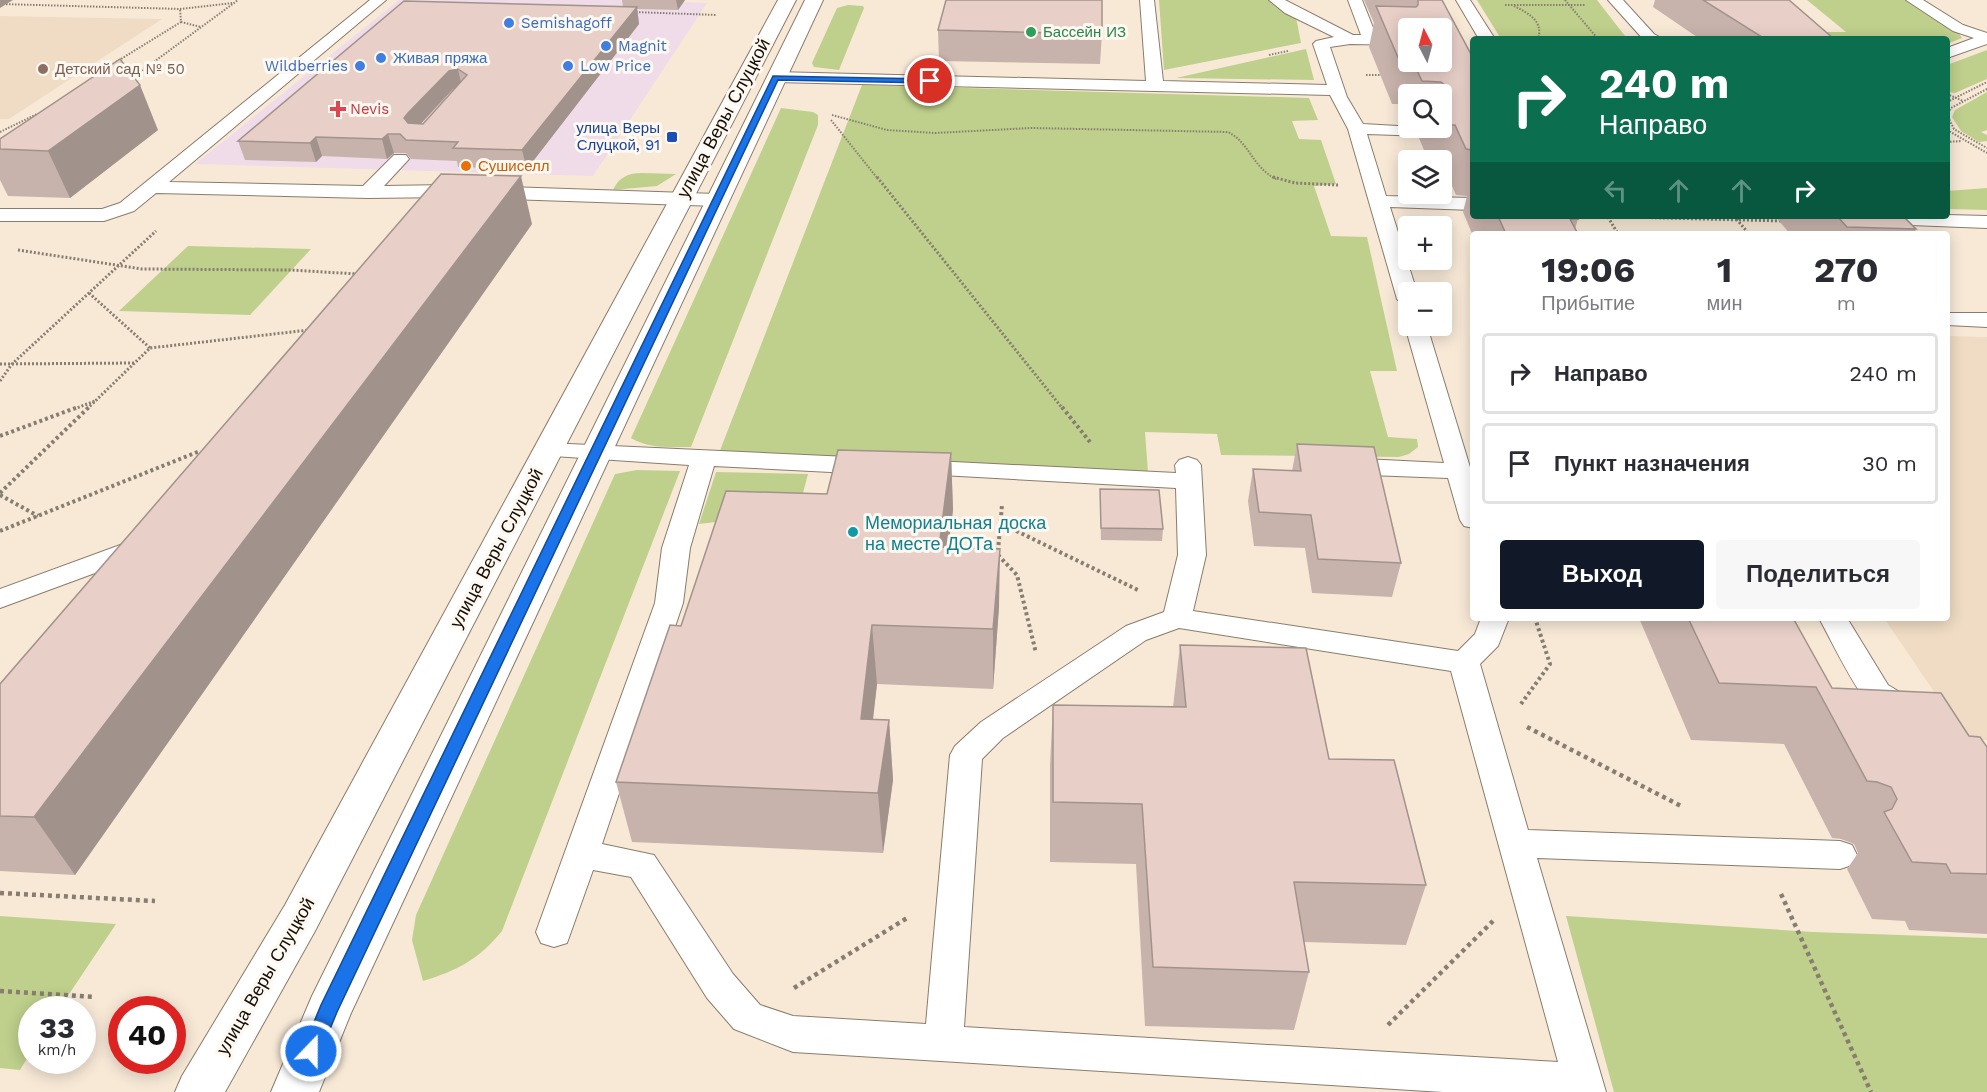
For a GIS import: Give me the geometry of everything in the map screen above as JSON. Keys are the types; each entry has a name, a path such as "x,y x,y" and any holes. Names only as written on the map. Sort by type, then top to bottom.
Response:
{"street":[{"name":"улица Веры Слуцкой","path":"199,1092 300,918 786,0"},
{"name":"улица Веры Слуцкой","path":"295,1092 328,1011 814,0"}],"lane":[{"path":"0,215 104,215 127,207 379,0"},
{"path":"1147,0 1155,86"},
{"path":"1276,0 1290,10 1350,39"},
{"path":"1355,0 1370,39"},
{"path":"1912,0 1958,27 1987,38"},
{"path":"1618,2 1648,36"},
{"path":"1464,3 1485,36"},
{"path":"1950,52 1987,38"},
{"path":"1398,40 1350,39 1321,44 1336,90 1357,129 1403,282"},
{"path":"776,77 1336,90"},
{"path":"1357,129 1398,130"},
{"path":"368,192 400,159"},
{"path":"154,187 368,192 448,190 717,200"},
{"path":"426,216 448,190"},
{"path":"1378,194 1470,204"},
{"path":"1910,219 1987,222"},
{"path":"1950,319 1987,320"},
{"path":"1419,336 1470,510"},
{"path":"548,450 1118,478 1188,472 1192,555 1177,618"},
{"path":"554,932 669,603 676,548 704,458"},
{"path":"1317,465 1459,471"},
{"path":"0,599 152,536 114,581"},
{"path":"944,1042 966,755 992,730 1136,633 1177,618 1464,662"},
{"path":"1464,662 1488,639 1494,621"},
{"path":"1835,621 1877,693 1932,726"},
{"path":"582,854 642,865 720,986 747,1017 793,1034 1346,1067 1585,1087 1464,662"},
{"path":"1515,843 1840,855"}],"path":[{"path":"125,84 238,0"},
{"path":"1565,0 1595,36"},
{"path":"1464,3 1569,5 1618,2"},
{"path":"0,4 180,9 234,3"},
{"path":"1502,3 1532,17 1541,26 1540,36"},
{"path":"180,9 181,22"},
{"path":"634,12 717,15"},
{"path":"110,66 181,22 201,27"},
{"path":"1950,100 1987,82"},
{"path":"1950,110 1987,89"},
{"path":"1950,96 1964,101"},
{"path":"0,132 44,111"},
{"path":"1118,478 832,118 887,130 935,133 1031,128 1228,132 1241,137 1257,166 1272,179 1378,194"},
{"path":"1950,123 1961,135"},
{"path":"1950,131 1987,148"},
{"path":"1950,132 1987,153"},
{"path":"1950,142 1972,141"},
{"path":"1980,145 1987,144"},
{"path":"1705,219 1794,222"},
{"path":"1738,220 1747,231"},
{"path":"16,250 142,269 291,270 363,275"},
{"path":"89,293 150,348"},
{"path":"38,516 0,494 150,348 319,329"},
{"path":"0,364 136,363"},
{"path":"0,436 97,400"},
{"path":"0,531 200,451"},
{"path":"997,566 1006,472"},
{"path":"1000,523 1153,597 1177,618"},
{"path":"998,555 1007,563 1020,582 1045,694"},
{"path":"1509,719 1550,664 1536,621"},
{"path":"1475,701 1689,810"},
{"path":"1762,853 1871,1092"},
{"path":"1346,1067 1527,886"},
{"path":"747,1017 954,889"},
{"path":"0,893 155,901"},
{"path":"0,991 79,996"}],"shaded area":[{"path":"399,0 631,0 707,3 593,176 195,164"},
{"name":"Детский сад № 50","path":"0,16 162,19 9,119 0,119"},
{"path":"1950,336 1987,337 1987,740 1966,739 1886,621 1950,621"}],"green space":[{"path":"1159,0 1270,0 1296,17 1301,43 1164,70"},
{"path":"1477,0 1597,0 1625,36 1499,36"},
{"path":"1807,0 1907,0 1958,32 1962,38 1950,43 1950,36 1831,36 1826,32 1846,32"},
{"path":"848,5 864,8 839,70 814,67 812,63 837,8"},
{"path":"1306,49 1314,80 1176,78"},
{"path":"1987,50 1987,79 1955,93 1950,92 1950,64"},
{"path":"862,85 1309,98 1318,120 1292,121 1299,139 1321,140 1336,184 1314,186 1331,236 1367,237 1397,371 1370,371 1388,437 1417,439 1418,447 1409,454 1399,457 1221,455 1217,434 1145,432 1148,472 719,453"},
{"path":"1987,92 1987,130 1981,132 1987,135 1987,141 1979,142 1961,131 1952,117 1955,110"},
{"path":"781,108 813,112 818,115 818,125 691,447 660,447 638,442 631,438"},
{"path":"642,173 676,174 657,186 613,190 624,177"},
{"path":"1987,188 1987,210 1950,209 1950,191"},
{"path":"188,246 311,249 250,315 119,311"},
{"path":"637,470 680,471 502,931 484,950 467,963 423,981 412,940 416,915 615,474"},
{"path":"716,472 808,474 803,493 716,522 699,524"},
{"path":"0,916 116,924 68,996 18,996 18,1070 0,1068"},
{"path":"1566,916 1813,932 1987,938 1987,1092 1614,1092"}],"building":[{"path":"946,0 1102,0 1102,34 938,30"},
{"path":"1418,0 1442,0 1452,18 1398,18 1398,57 1376,6 1416,7"},
{"path":"1703,0 1789,0 1831,36 1760,36"},
{"path":"404,1 637,7 522,150 453,148 458,142 406,140 400,134 388,134 382,139 316,137 310,143 238,141","holes":["458,69 467,75 423,124 408,123 404,118 449,71"]},
{"path":"1452,19 1470,52 1470,150 1466,149 1455,125 1452,125 1452,84 1422,81 1418,72 1452,72"},
{"path":"120,59 140,85 48,151 0,149 0,139"},
{"path":"441,174 521,176 34,817 0,816 0,684"},
{"path":"1499,219 1570,219 1576,231 1505,231"},
{"path":"1840,219 1906,219 1916,229 1847,227"},
{"path":"1297,444 1374,447 1401,563 1318,559 1311,515 1259,512 1253,469 1301,471"},
{"path":"838,450 951,453 939,547 1000,549 993,629 872,625 861,719 889,720 878,793 616,782 670,625 681,626 726,491 827,494"},
{"path":"1100,489 1159,490 1163,529 1101,528"},
{"path":"1689,621 1795,621 1832,688 1941,693 1969,736 1980,737 1987,747 1987,874 1951,873 1946,864 1912,862 1884,812 1892,809 1897,799 1891,787 1867,781 1816,687 1719,683"},
{"path":"1180,645 1306,648 1329,759 1394,760 1426,885 1294,882 1309,972 1153,967 1142,804 1053,802 1053,705 1186,707"}],"place":[{"name":"Semishagoff","path":"509,23"},
{"name":"Бассейн ИЗ","path":"1031,32"},
{"name":"Magnit","path":"606,46"},
{"name":"Живая пряжа","path":"381,58"},
{"name":"Wildberries","path":"360,66"},
{"name":"Low Price","path":"568,66"},
{"name":"Детский сад № 50","path":"43,69"},
{"name":"Nevis","path":"338,109"},
{"name":"улица Веры Слуцкой, 91","path":"672,137"},
{"name":"Сушиселл","path":"466,166"},
{"name":"Мемориальная доска на месте ДОТа","path":"853,532"}],"route":[{"path":"311,1051 328,1011 776,77 930,81"}]}
